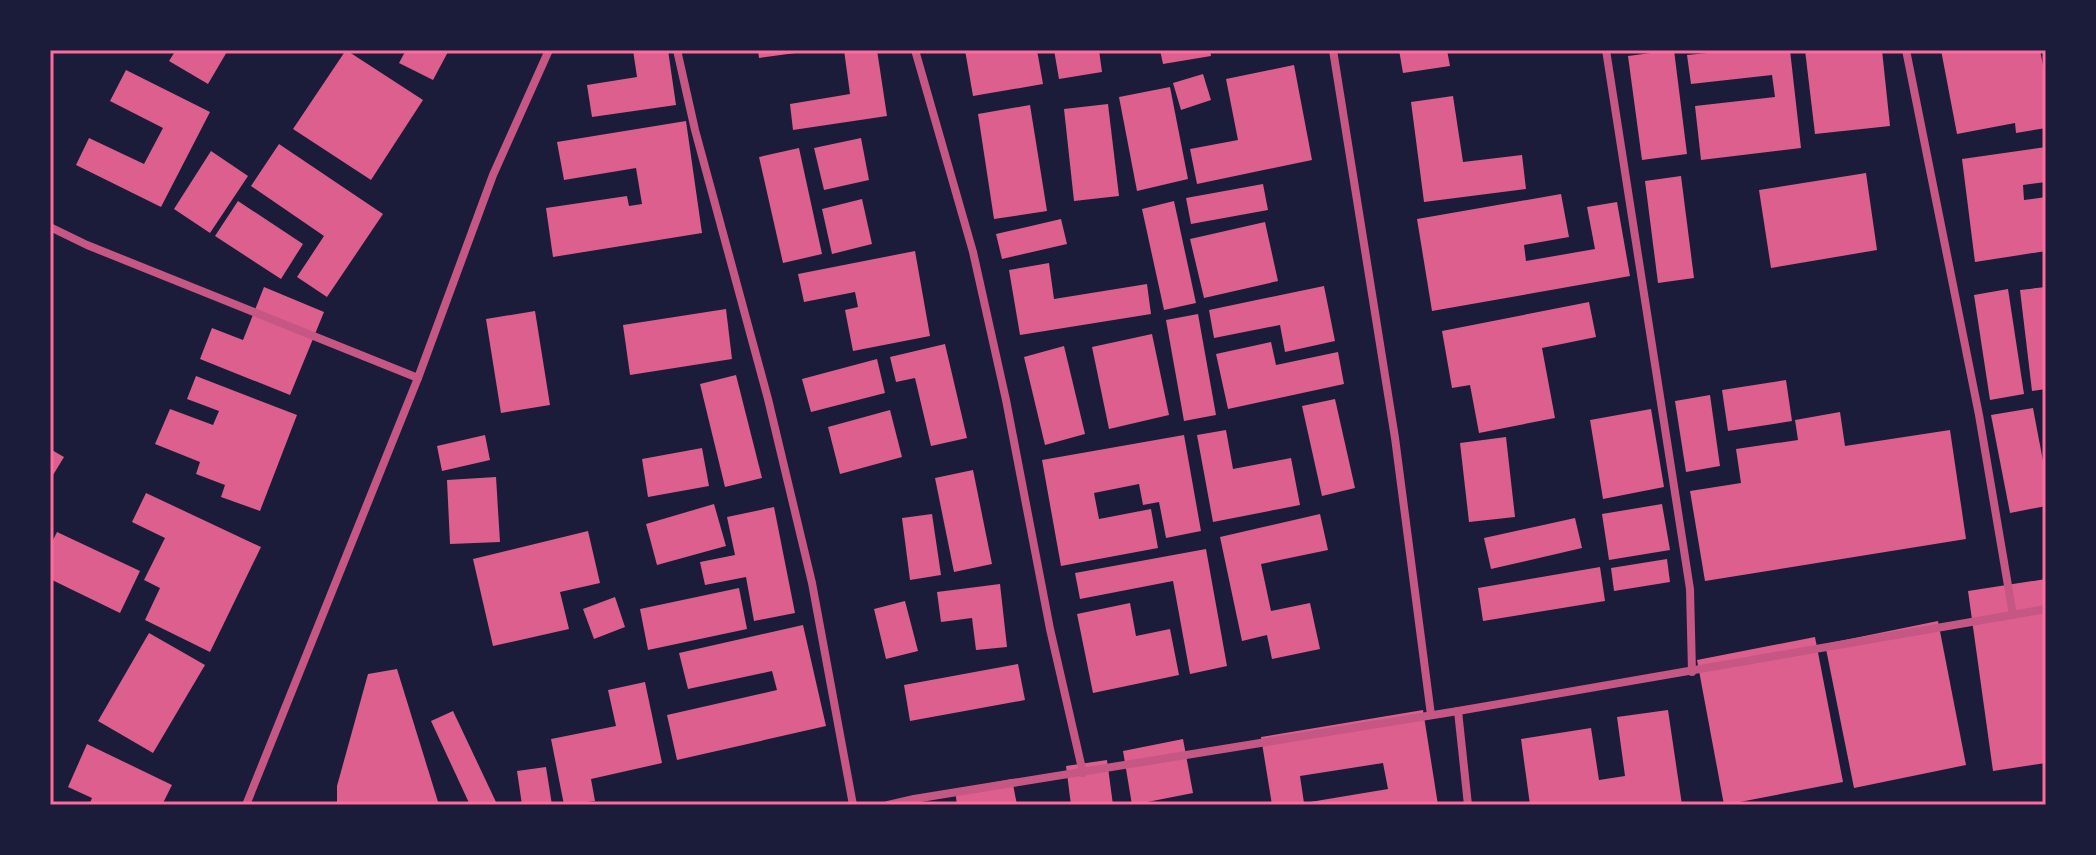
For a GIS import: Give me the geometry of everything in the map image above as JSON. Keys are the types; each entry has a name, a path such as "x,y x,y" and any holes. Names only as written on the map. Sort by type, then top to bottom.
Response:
{"street":[{"path":"246,805 418,378 493,175 549,50"},
{"path":"677,50 695,130 768,399 812,583 853,805"},
{"path":"915,50 973,252 1006,400 1047,615 1083,773"},
{"path":"1333,50 1395,438 1431,715"},
{"path":"1606,50 1690,589 1692,672"},
{"path":"1906,50 1979,415 2013,615"},
{"path":"50,227 87,245 418,378"},
{"path":"888,805 1692,672 2046,609"},
{"path":"1458,711 1468,805"}],"building":[{"path":"176,50 228,50 208,84 169,61"},
{"path":"346,50 423,100 371,180 293,129"},
{"path":"406,50 449,50 433,80 399,63"},
{"path":"633,50 668,50 676,105 592,117 587,85 637,77"},
{"path":"758,50 803,50 803,52 759,58"},
{"path":"844,50 877,50 887,116 793,130 790,104 850,94"},
{"path":"965,50 1037,50 1043,84 973,96"},
{"path":"1054,50 1099,50 1102,72 1059,79"},
{"path":"1160,50 1210,50 1211,56 1163,64"},
{"path":"1399,50 1447,50 1450,66 1403,73"},
{"path":"1674,50 1687,154 1642,160 1628,56"},
{"path":"1738,50 1790,50 1801,148 1701,160 1695,106 1775,97 1772,75 1691,84 1687,55"},
{"path":"1805,50 1882,50 1890,126 1815,134"},
{"path":"1941,50 2040,50 2046,81 2046,128 2016,133 2015,123 1957,134"},
{"path":"1294,65 1312,160 1197,184 1190,149 1238,140 1226,79"},
{"path":"126,70 210,112 161,207 76,165 89,138 144,164 163,128 110,101"},
{"path":"1203,74 1211,100 1181,110 1173,83"},
{"path":"1170,87 1188,179 1137,191 1119,97"},
{"path":"1453,96 1463,162 1522,155 1526,189 1424,202 1411,102"},
{"path":"1108,104 1119,196 1074,201 1064,109"},
{"path":"1030,105 1047,211 994,219 978,114"},
{"path":"686,121 702,233 553,257 546,208 627,196 629,206 642,204 636,168 564,180 557,142"},
{"path":"861,138 869,180 824,190 814,148"},
{"path":"279,144 383,214 327,297 297,277 324,236 251,186"},
{"path":"2046,147 2046,182 2023,185 2024,200 2046,197 2046,251 1975,262 1962,159"},
{"path":"799,148 822,254 783,263 759,157"},
{"path":"211,151 248,176 210,233 174,209"},
{"path":"1866,173 1877,250 1771,268 1759,190"},
{"path":"1681,176 1694,278 1658,283 1645,181"},
{"path":"1263,184 1268,210 1191,224 1186,198"},
{"path":"1561,194 1569,237 1524,245 1526,261 1595,249 1587,207 1617,202 1630,276 1432,311 1417,219"},
{"path":"862,199 872,244 832,254 822,209"},
{"path":"238,201 303,244 281,279 215,236"},
{"path":"1174,201 1196,303 1164,310 1142,209"},
{"path":"1061,219 1067,244 1002,259 996,234"},
{"path":"1265,222 1278,281 1204,298 1190,239"},
{"path":"915,251 930,336 853,351 845,310 858,307 855,292 804,302 798,274"},
{"path":"1049,263 1054,299 1147,284 1151,314 1020,335 1009,270"},
{"path":"1324,286 1335,341 1285,352 1280,325 1214,338 1209,310"},
{"path":"264,287 324,312 290,395 200,359 212,328 243,340"},
{"path":"2046,287 2046,389 2032,391 2020,290"},
{"path":"2008,289 2024,394 1990,400 1974,295"},
{"path":"1589,302 1596,337 1542,348 1555,418 1479,433 1470,385 1452,388 1442,331"},
{"path":"726,309 732,359 630,375 623,325"},
{"path":"535,311 550,405 501,413 486,319"},
{"path":"1198,314 1216,415 1184,421 1166,320"},
{"path":"1152,334 1169,415 1109,429 1092,347"},
{"path":"1271,342 1276,365 1338,352 1344,384 1228,409 1216,354"},
{"path":"945,344 967,438 931,446 915,378 896,382 890,357"},
{"path":"1064,346 1085,434 1045,445 1024,357"},
{"path":"877,359 885,393 811,412 802,379"},
{"path":"736,375 762,478 725,487 700,384"},
{"path":"196,376 297,415 260,511 221,497 225,485 196,474 200,462 155,444 170,409 213,425 219,411 187,399"},
{"path":"1786,380 1792,421 1728,431 1722,390"},
{"path":"1710,395 1720,466 1686,472 1675,401"},
{"path":"1335,399 1355,488 1322,496 1302,406"},
{"path":"2033,408 2046,477 2046,506 2010,513 1991,415"},
{"path":"1651,409 1664,487 1603,499 1590,420"},
{"path":"890,410 902,457 840,474 828,427"},
{"path":"1840,412 1845,446 1950,430 1966,539 1705,581 1690,491 1741,483 1736,449 1798,440 1795,420"},
{"path":"1226,430 1233,469 1291,458 1300,505 1213,522 1197,435"},
{"path":"485,435 490,460 442,471 437,446"},
{"path":"1184,435 1201,531 1166,538 1159,502 1143,505 1139,484 1094,493 1099,519 1151,509 1158,548 1061,566 1042,460"},
{"path":"1506,437 1515,517 1469,522 1460,443"},
{"path":"702,448 709,486 648,497 642,459"},
{"path":"50,449 64,457 50,480"},
{"path":"973,470 992,564 954,572 935,478"},
{"path":"496,477 500,542 450,544 447,480"},
{"path":"146,493 261,547 210,652 145,620 160,588 144,580 165,538 132,522"},
{"path":"714,504 726,546 657,565 646,524"},
{"path":"1662,504 1670,550 1609,560 1602,514"},
{"path":"774,507 795,613 754,621 746,577 705,585 700,562 735,555 727,517"},
{"path":"932,514 941,575 910,580 902,518"},
{"path":"1320,514 1328,550 1261,564 1271,611 1310,603 1320,649 1272,659 1267,635 1242,641 1220,537"},
{"path":"1575,518 1582,548 1491,569 1484,538"},
{"path":"588,531 600,583 560,592 569,629 493,646 473,559"},
{"path":"57,532 140,571 120,613 50,579 50,546"},
{"path":"1206,549 1227,666 1190,674 1173,581 1080,599 1075,573"},
{"path":"1667,559 1670,582 1614,591 1611,568"},
{"path":"1600,567 1605,601 1483,621 1478,588"},
{"path":"2046,579 2046,763 1993,771 1968,591"},
{"path":"1000,584 1007,647 976,650 972,618 941,622 937,592"},
{"path":"739,588 747,629 648,650 640,609"},
{"path":"615,597 625,627 594,639 583,609"},
{"path":"905,601 918,651 886,659 874,609"},
{"path":"1130,603 1136,636 1170,629 1179,675 1093,693 1077,614"},
{"path":"1938,621 1966,765 1854,788 1825,644"},
{"path":"803,625 826,726 677,760 667,715 777,690 772,671 688,689 679,653"},
{"path":"149,633 205,665 153,753 98,721"},
{"path":"1815,637 1843,782 1724,805 1697,660"},
{"path":"1018,664 1025,700 910,721 904,685"},
{"path":"397,669 439,805 337,805 337,786 368,674"},
{"path":"645,682 662,763 591,779 595,801 564,805 551,739 616,726 608,690"},
{"path":"1423,710 1438,805 1272,805 1261,737","holes":["1383,763 1388,789 1304,803 1300,776"]},
{"path":"1668,710 1682,805 1530,805 1521,739 1591,728 1599,780 1625,776 1617,717"},
{"path":"453,711 496,802 489,805 470,805 431,721"},
{"path":"1183,739 1193,793 1132,805 1123,751"},
{"path":"87,744 172,785 162,805 89,805 92,798 68,787"},
{"path":"1107,760 1113,805 1071,805 1066,766"},
{"path":"546,767 552,805 522,805 517,771"},
{"path":"1012,779 1017,805 957,805 955,790"}]}
